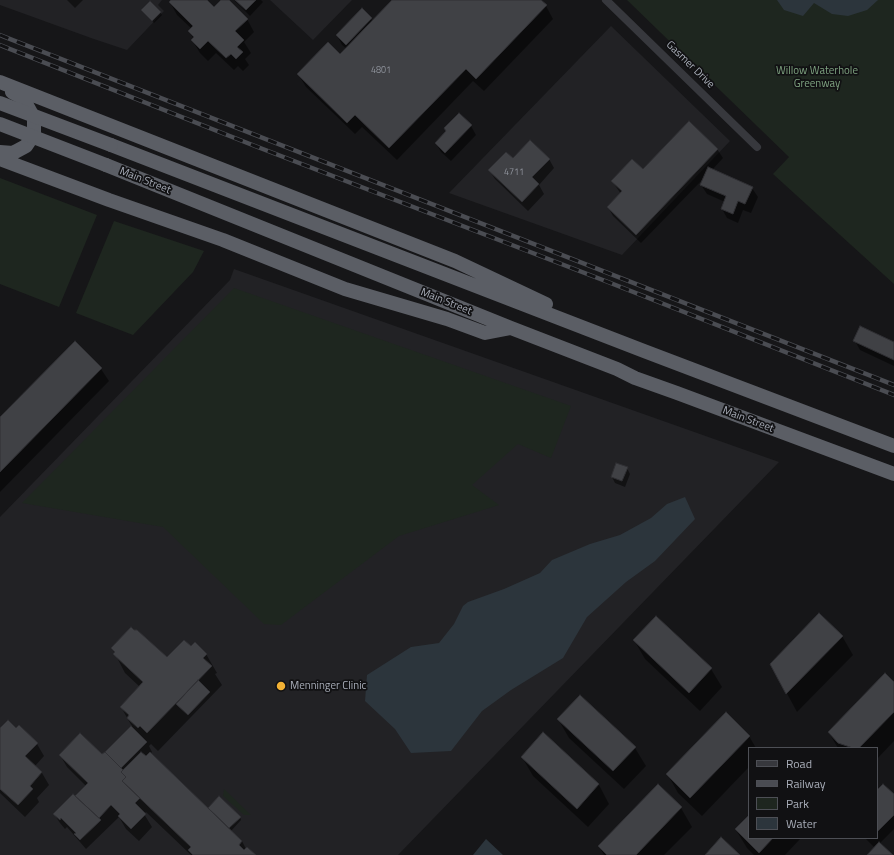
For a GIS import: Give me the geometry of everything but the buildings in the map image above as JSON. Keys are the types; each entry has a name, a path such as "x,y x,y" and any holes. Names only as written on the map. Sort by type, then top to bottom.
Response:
{"highway":[{"path":"0,82 455,261 644,351"},
{"path":"0,86 24,98 34,118 34,134 26,146 13,153 0,152"},
{"name":"Main Street","path":"0,103 894,446"},
{"name":"Main Street","path":"0,124 617,369 635,378 894,474"},
{"path":"0,158 120,204 223,240 345,289 447,319 485,333 511,328"}],"street":[{"name":"Gasmer Drive","path":"606,0 757,147"}],"shaded area":[{"path":"0,0 162,0 158,5 164,11 127,50 0,5"},
{"path":"270,0 352,0 313,40"},
{"path":"611,26 730,141 622,255 449,193"},
{"name":"Menninger Clinic","path":"234,269 779,462 398,855 0,855 0,517 230,280"}],"green space":[{"name":"Willow Waterhole Greenway","path":"627,0 894,0 894,284 773,174 789,157"},
{"path":"0,178 97,215 59,307 0,284"},
{"path":"114,221 204,251 193,272 133,335 76,313"},
{"path":"234,288 571,406 551,458 518,444 472,485 499,505 399,536 281,625 264,624 163,527 22,503"},
{"path":"224,789 251,815 244,815 223,796"}],"water":[{"path":"777,0 878,0 867,10 848,16 832,14 814,3 803,16 784,10"},
{"path":"685,497 695,519 655,561 626,582 587,617 563,658 511,690 482,711 451,751 411,753 395,729 365,701 367,675 411,647 439,643 454,624 463,606 468,602 504,589 540,573 552,560 590,544 620,535 651,518 667,504"},
{"path":"486,839 503,855 473,855"}],"railway":[{"path":"0,35 894,385"},
{"path":"0,45 894,395"}],"place":[{"name":"Menninger Clinic","path":"281,686"}]}
